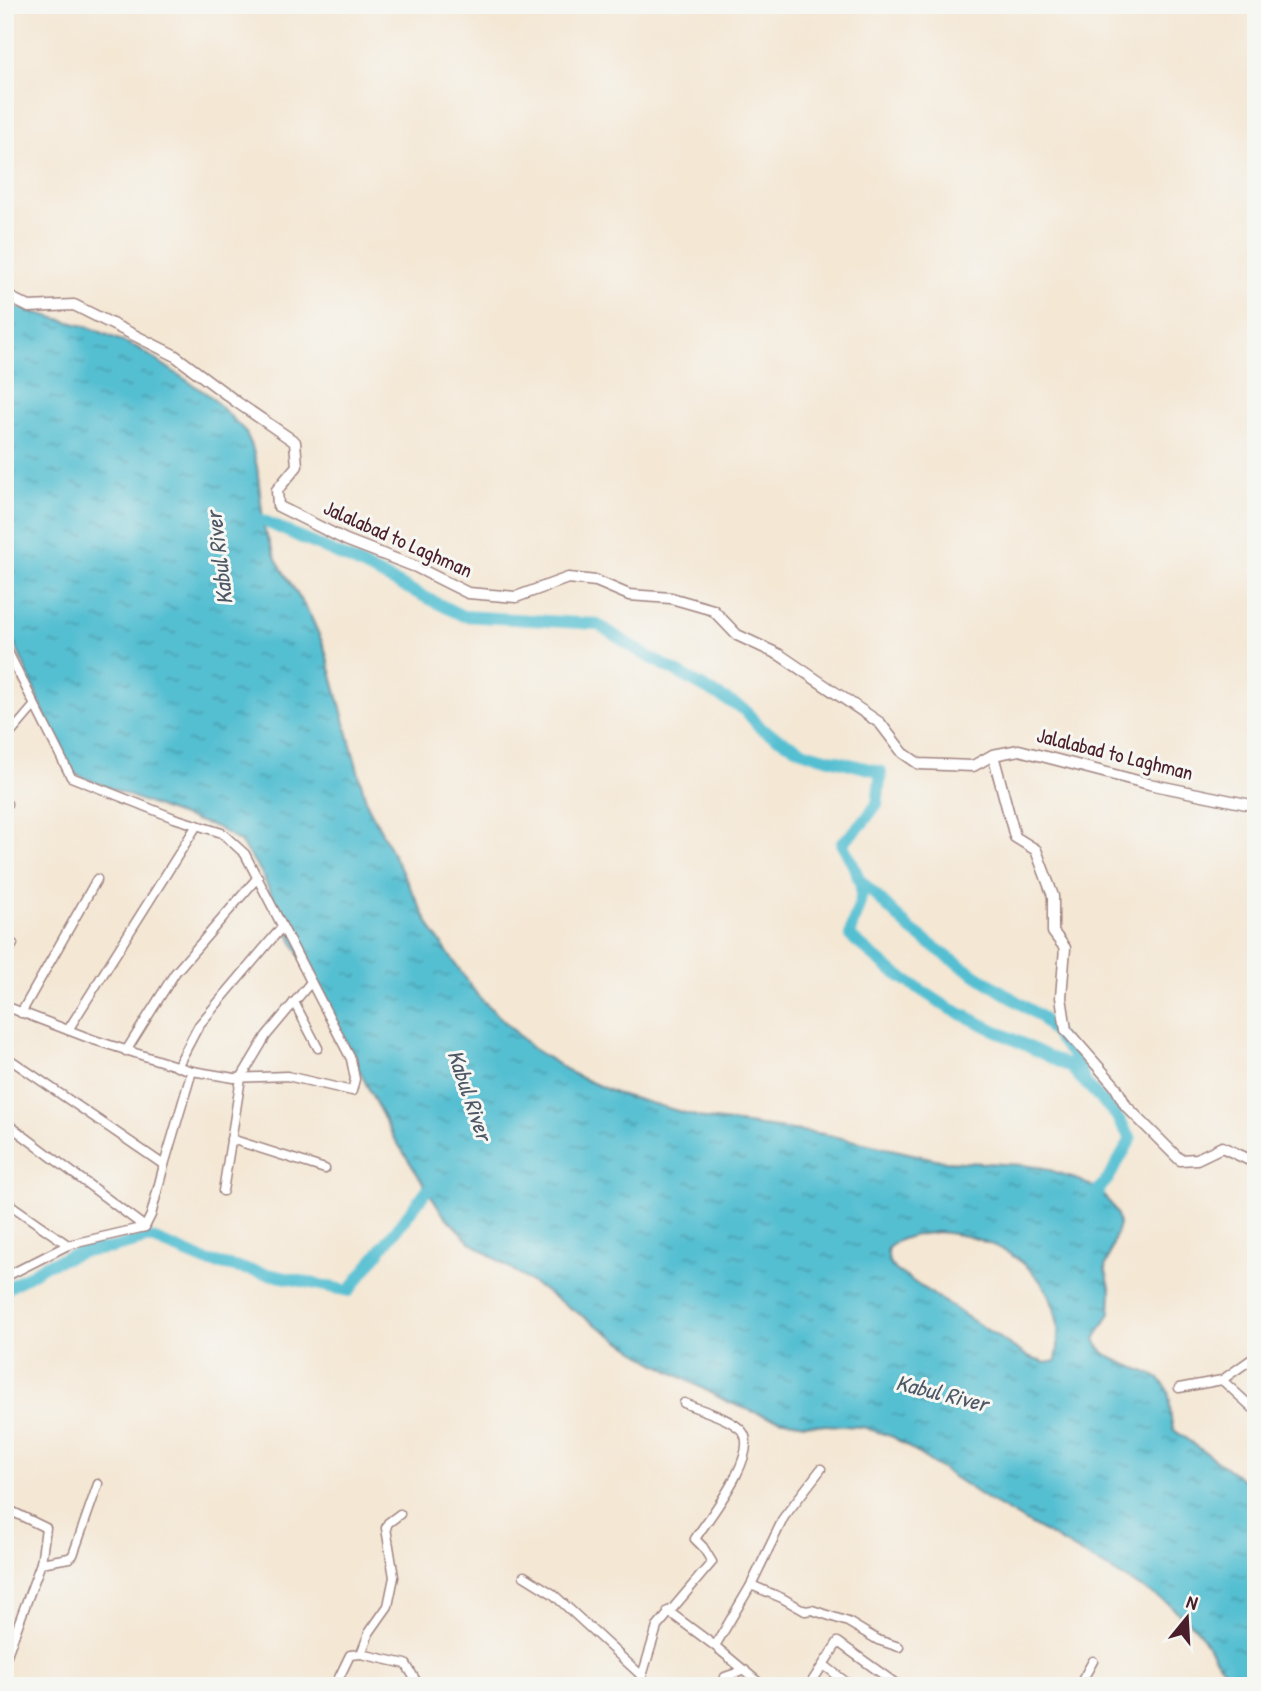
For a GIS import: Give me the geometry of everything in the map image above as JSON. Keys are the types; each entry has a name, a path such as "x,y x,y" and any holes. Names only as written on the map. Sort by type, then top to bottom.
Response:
{"street":[{"name":"Jalalabad to Laghman","path":"5,295 29,307 74,305 174,355 295,442 298,466 277,490 278,506 346,540 416,567 468,593 516,597 568,578 596,581 629,595 671,597 713,610 737,635 780,655 880,723 904,753 919,765 973,766 992,755 1019,750 1149,784 1256,806"},
{"path":"5,646 71,777 174,818 222,833 244,854 351,1059 355,1079 352,1091 288,1076 241,1078 192,1072 126,1051 5,1006"},
{"path":"5,740 34,706"},
{"path":"992,755 1016,837 1036,849 1053,896 1054,932 1065,948 1061,997 1066,1030 1115,1086 1125,1106 1180,1160 1197,1159 1222,1147 1256,1163"},
{"path":"68,1030 197,825"},
{"path":"126,1051 175,973 258,877"},
{"path":"21,1013 97,879"},
{"path":"177,1067 200,1025 282,927"},
{"path":"5,955 13,944"},
{"path":"223,1191 241,1078 266,1036 311,982"},
{"path":"294,1002 318,1048"},
{"path":"5,1056 164,1165"},
{"path":"145,1227 151,1215 192,1072"},
{"path":"5,1122 145,1227"},
{"path":"230,1139 325,1169"},
{"path":"5,1201 68,1245"},
{"path":"5,1277 68,1245 145,1227"},
{"path":"1179,1388 1222,1380 1256,1356"},
{"path":"1222,1380 1256,1411"},
{"path":"636,1686 642,1676 657,1627 712,1562 695,1539 731,1485 744,1458 748,1441 736,1425 684,1403"},
{"path":"715,1646 751,1585 784,1517 821,1469"},
{"path":"41,1563 73,1555 98,1483"},
{"path":"5,1508 46,1528 41,1563 5,1660"},
{"path":"361,1654 369,1633 387,1606 394,1577 386,1528 388,1523 400,1514"},
{"path":"524,1576 553,1594 642,1676"},
{"path":"751,1585 805,1611 812,1610 848,1622 878,1640 899,1647"},
{"path":"668,1611 763,1686"},
{"path":"809,1686 838,1642 899,1686"},
{"path":"335,1686 350,1654 406,1664 419,1686"},
{"path":"1079,1686 1093,1661"},
{"path":"824,1665 851,1686"},
{"path":"725,1677 745,1670"}],"water":[{"name":"Kabul River","path":"5,304 91,328 138,348 210,396 245,431 257,467 264,529 277,561 311,617 324,646 367,804 432,930 478,996 532,1048 577,1076 615,1093 706,1119 823,1134 944,1161 1044,1168 1098,1190 1112,1205 1119,1225 1105,1268 1111,1291 1110,1313 1095,1339 1099,1347 1114,1359 1159,1379 1167,1390 1174,1430 1256,1489 1256,1686 1233,1686 1197,1629 1166,1602 988,1500 893,1437 863,1427 805,1424 768,1417 728,1402 651,1361 470,1242 443,1214 393,1136 293,942 260,870 240,842 216,827 72,773 66,765 5,620","holes":["938,1232 989,1243 1011,1254 1030,1269 1044,1287 1054,1309 1058,1333 1056,1361 1046,1363 1030,1358 897,1271 889,1263 887,1249 904,1238"]}],"waterway":[{"path":"246,516 262,520 357,563 463,616 597,624 644,654 745,710 761,729 807,753 881,772 877,804 862,824 842,843 855,870 861,891 850,936 889,969 947,1007 1070,1067 1115,1114 1131,1139 1108,1179 1098,1190 1096,1207"},
{"path":"858,878 912,931 1041,1017 1074,1057 1083,1076"},
{"path":"5,1290 46,1265 82,1252 112,1248 150,1238 206,1261 349,1291 427,1190 443,1186"}]}
